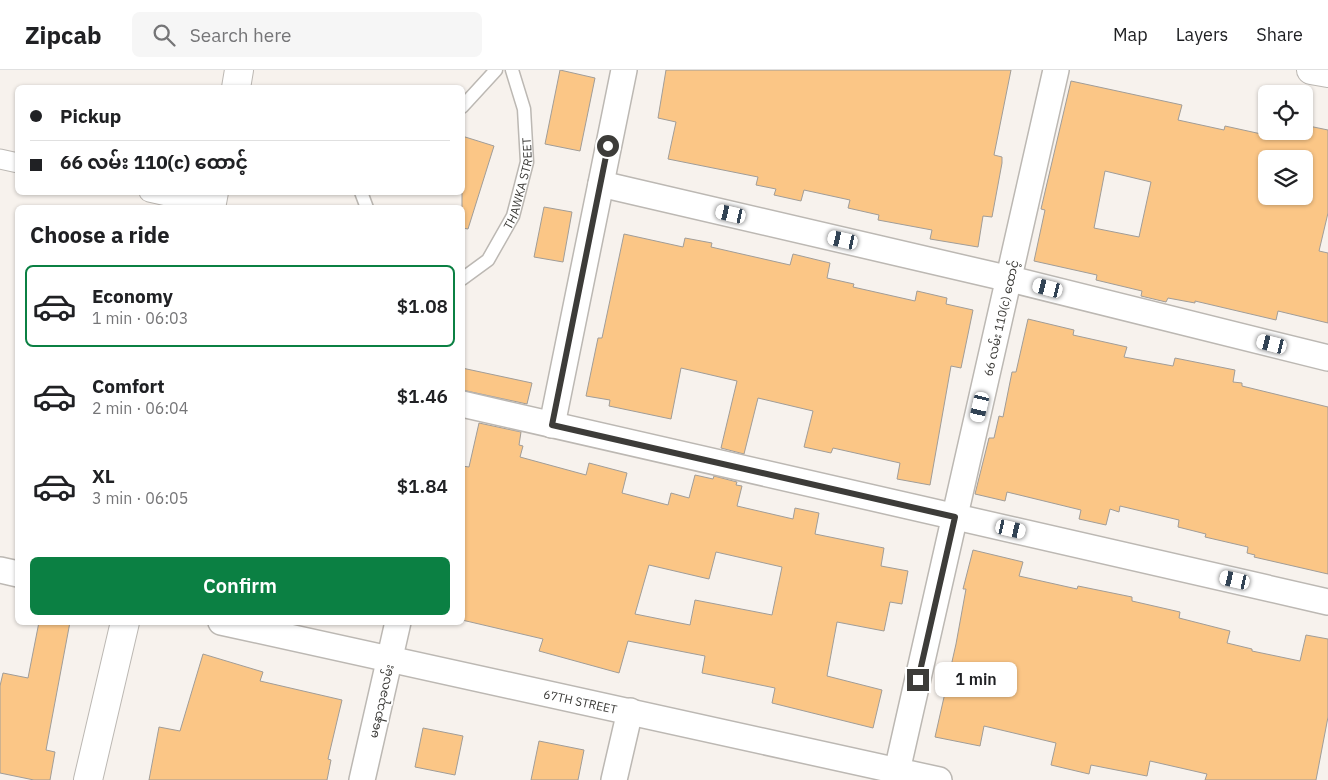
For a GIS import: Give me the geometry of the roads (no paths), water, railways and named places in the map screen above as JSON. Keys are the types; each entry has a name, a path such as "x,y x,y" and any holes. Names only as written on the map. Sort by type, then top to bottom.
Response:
{"main road":[{"path":"237,85 240,70"},
{"path":"1311,70 1328,74"},
{"path":"88,780 123,625"}],"street":[{"path":"552,425 624,70"},
{"name":"66 လမ်း 110(c) ထောင့်","path":"897,771 1056,70"},
{"path":"0,159 15,162"},
{"path":"601,184 1010,279 1328,358"},
{"path":"168,195 212,202"},
{"path":"465,405 1328,602"},
{"path":"0,570 15,573"},
{"name":"67TH STREET","path":"234,625 630,711 853,770 897,771 939,780"},
{"name":"မနောသုခလမ်း","path":"362,780 397,625"},
{"path":"614,780 630,711"}],"lane":[{"path":"465,104 496,70"},
{"name":"THAWKA STREET","path":"465,277 488,260 509,223 527,162 524,109 512,70"}]}
